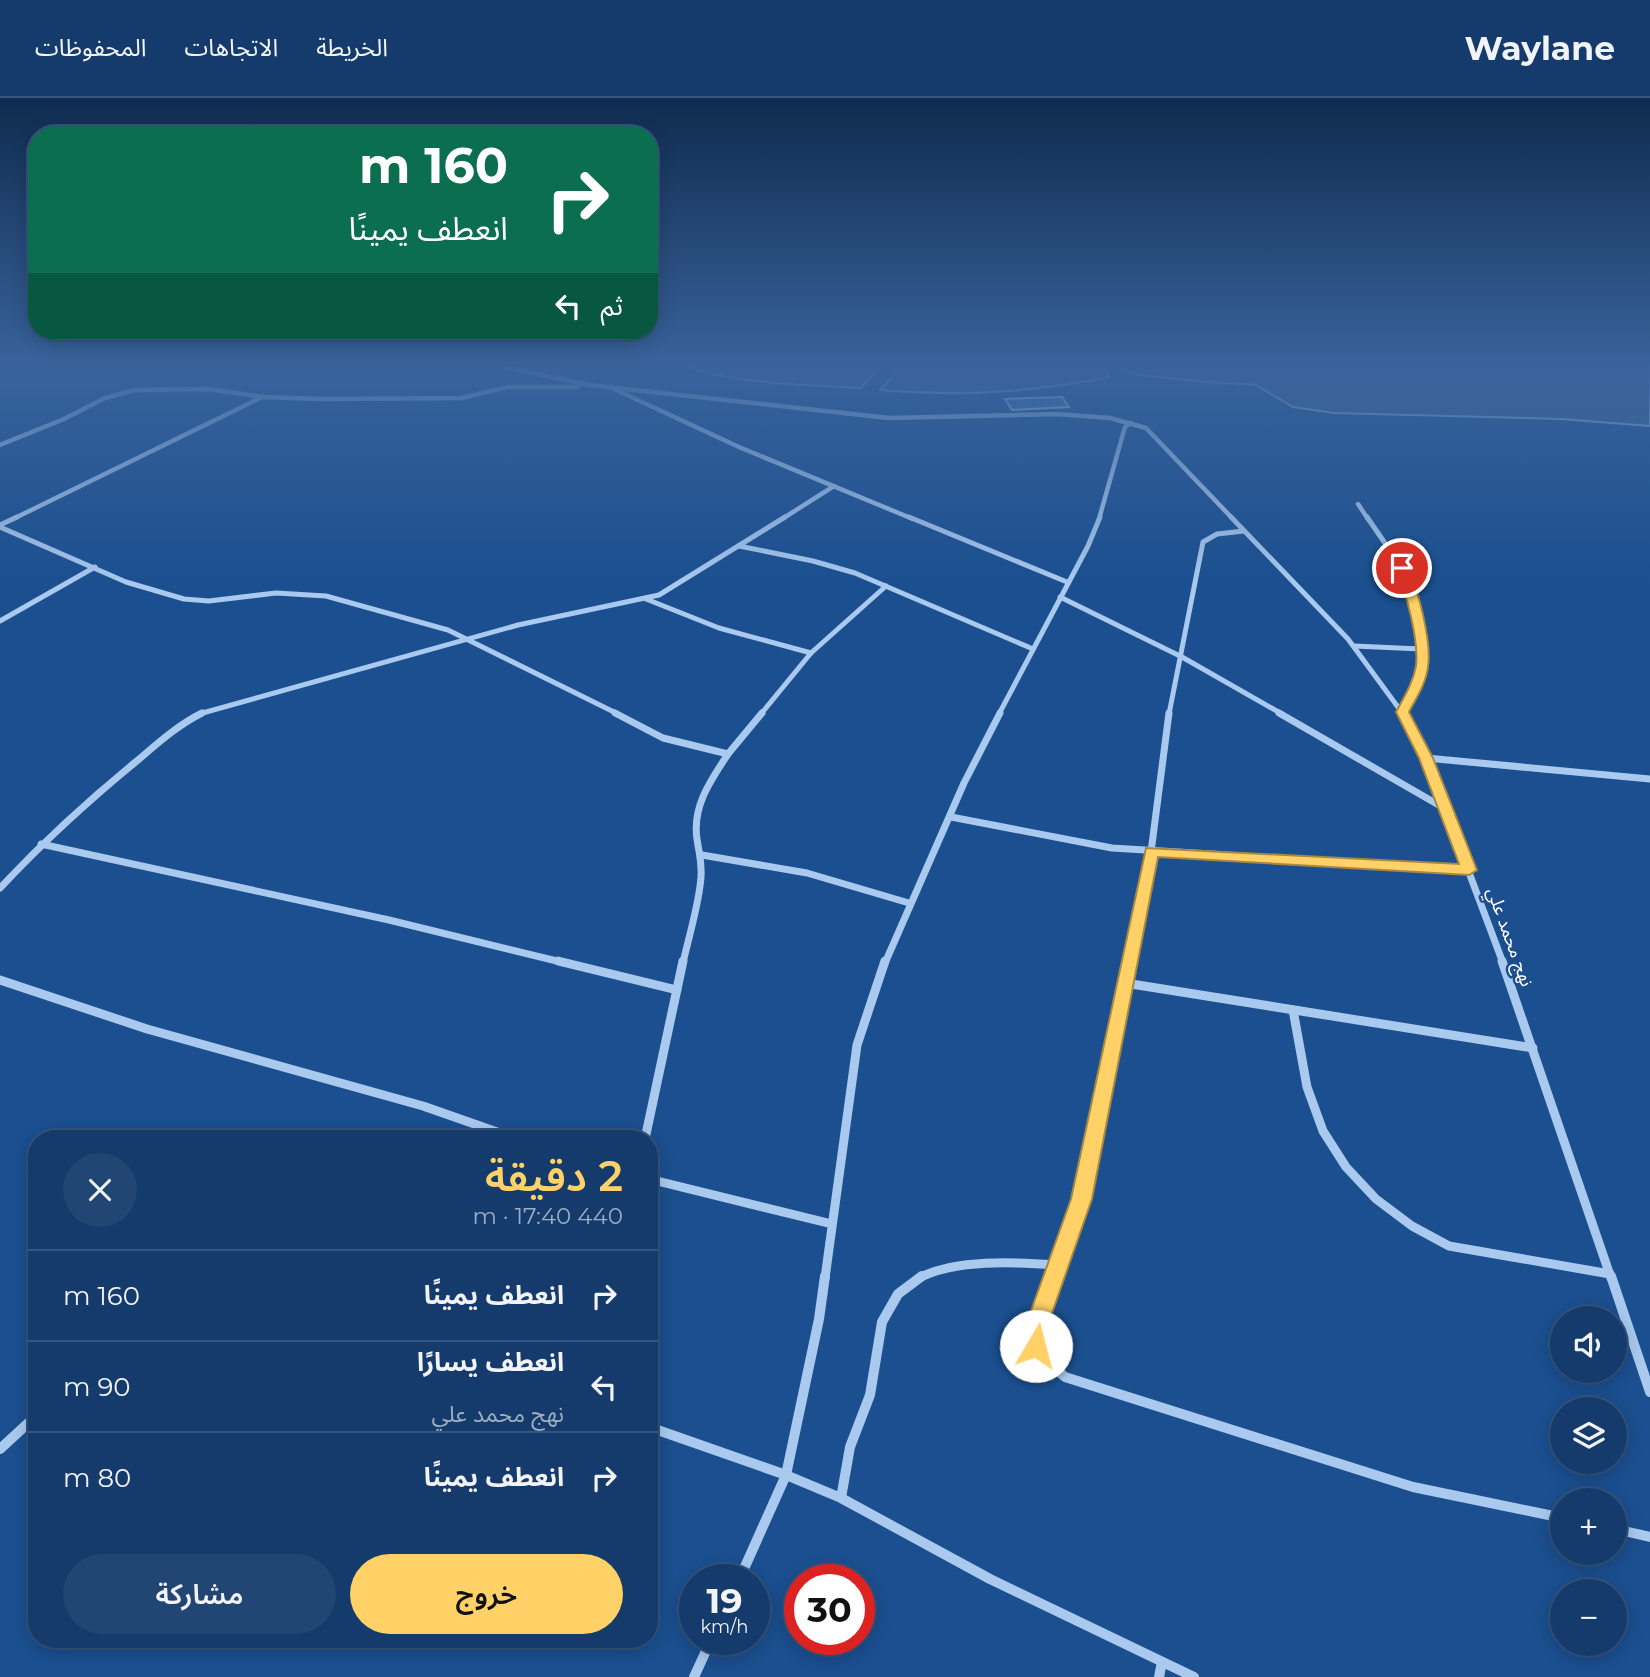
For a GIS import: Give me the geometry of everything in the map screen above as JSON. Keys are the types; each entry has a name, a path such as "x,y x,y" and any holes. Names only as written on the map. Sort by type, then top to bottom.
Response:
{"street":[{"path":"0,445 20,437"},
{"path":"0,526 181,437"},
{"path":"717,437 1067,582"},
{"path":"746,1564 786,1475 819,1319 857,1045 892,941 951,817 964,783 1067,582 1082,562 1098,523 1122,437"},
{"name":"نهج محمد علي","path":"1154,437 1354,646 1402,712 1426,758 1533,1048 1650,1392"},
{"path":"0,888 41,844 125,771 183,724 201,713 216,706 518,625 646,599 674,587 834,486"},
{"path":"1358,504 1402,568 1414,596 1422,664 1416,687 1402,712"},
{"path":"0,526 126,582 190,601 276,593 326,596 448,630 539,673 663,738 728,754"},
{"path":"1244,531 1220,532 1210,535 1203,542 1166,729 1151,852 1081,1199 1039,1319 1036,1346 1043,1358 1065,1377 1413,1487 1550,1515"},
{"path":"738,546 813,561 855,573 1033,649"},
{"path":"0,621 95,567"},
{"path":"647,1130 701,880 702,855 697,841 696,821 703,794 728,754 811,653 886,586"},
{"path":"1060,597 1182,657 1445,809"},
{"path":"646,599 719,628 811,653"},
{"path":"1354,646 1421,649"},
{"path":"1426,758 1650,779"},
{"path":"951,817 1075,842 1151,852 1469,870"},
{"path":"41,844 389,920 677,990"},
{"path":"702,855 755,860 819,874 909,903"},
{"path":"0,980 147,1029 423,1106 491,1130"},
{"path":"1125,983 1533,1048"},
{"path":"1293,1010 1306,1080 1323,1131 1344,1163 1387,1207 1426,1236 1449,1246 1610,1274"},
{"path":"658,1181 832,1224"},
{"path":"841,1498 852,1441 870,1394 876,1341 891,1300 923,1275 934,1270 1011,1262 1056,1265"},
{"path":"0,1448 28,1423"},
{"path":"658,1430 786,1475 841,1498 990,1579 1194,1677"},
{"path":"1627,1531 1650,1536"},
{"path":"694,1677 704,1655"},
{"path":"1160,1677 1162,1662"}],"route":[{"path":"1036,1346 1039,1319 1081,1199 1151,852 1469,870 1426,758 1402,712 1416,687 1422,664 1414,596 1402,568"}]}
